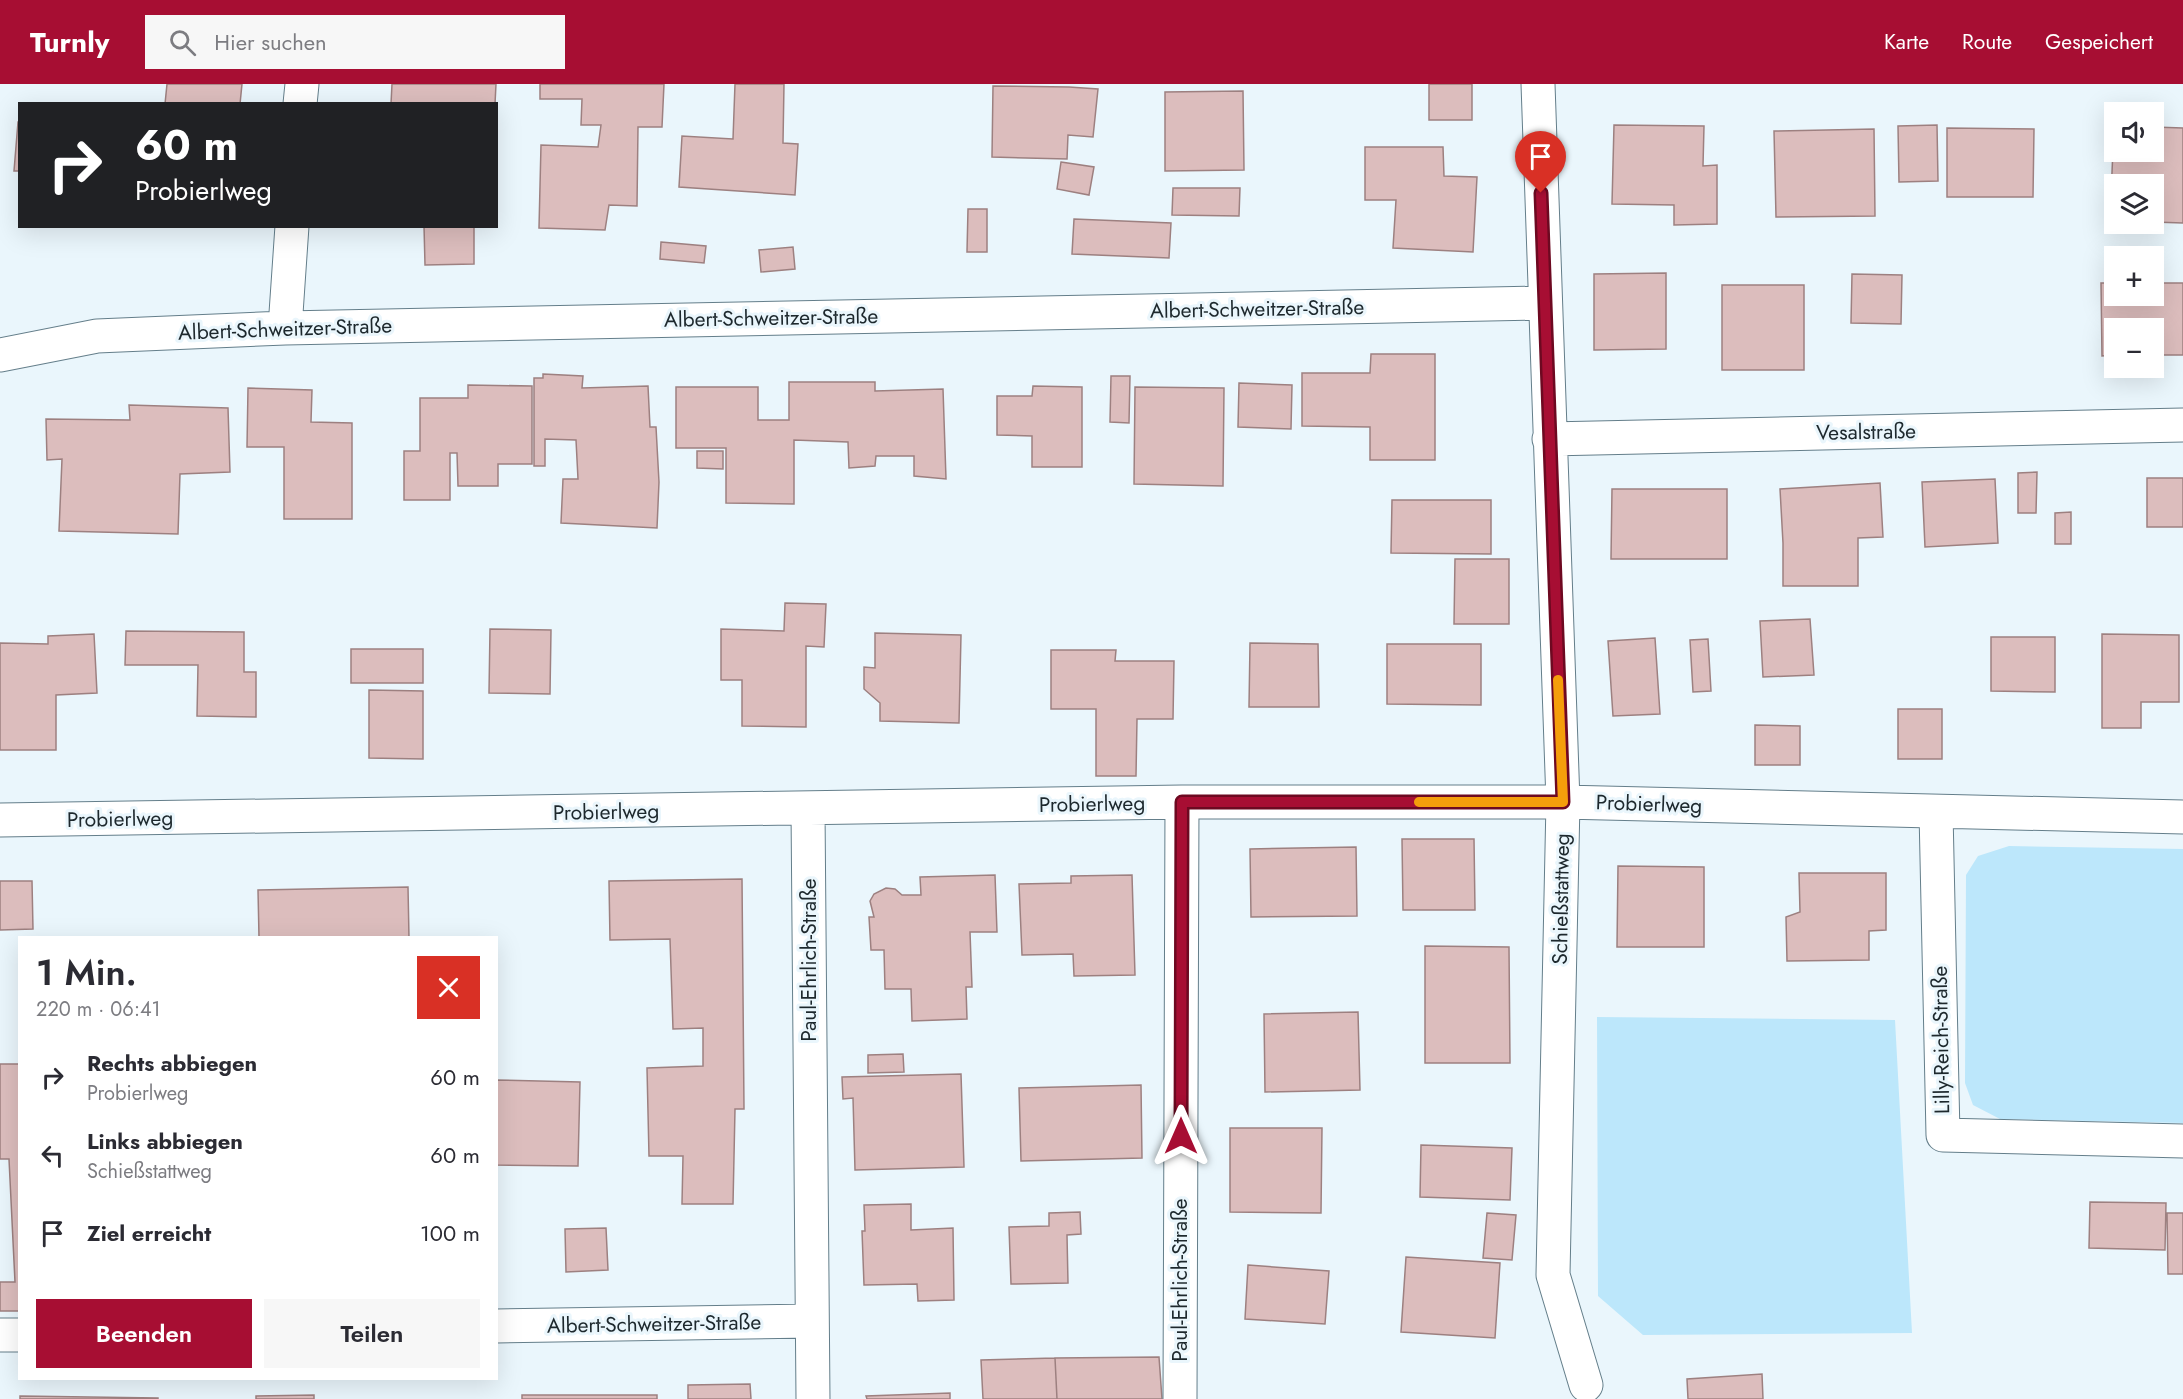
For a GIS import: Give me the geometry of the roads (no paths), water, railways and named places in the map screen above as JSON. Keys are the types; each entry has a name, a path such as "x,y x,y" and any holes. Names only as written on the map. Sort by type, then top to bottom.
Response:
{"street":[{"path":"300,102 302,84"},
{"name":"Schießstattweg","path":"1538,84 1563,802 1553,1275 1586,1385"},
{"path":"285,328 292,228"},
{"name":"Albert-Schweitzer-Straße","path":"0,355 97,336 285,328 1544,303"},
{"name":"Vesalstraße","path":"1549,440 2183,426"},
{"name":"Probierlweg","path":"0,820 1182,802 1563,802 1936,813 2183,817"},
{"name":"Paul-Ehrlich-Straße","path":"1180,1399 1182,802"},
{"name":"Paul-Ehrlich-Straße","path":"808,809 813,1399"},
{"name":"Lilly-Reich-Straße","path":"1936,813 1943,1135 2183,1141"},
{"name":"Albert-Schweitzer-Straße","path":"498,1326 812,1321"},
{"path":"0,1335 18,1335"}]}
